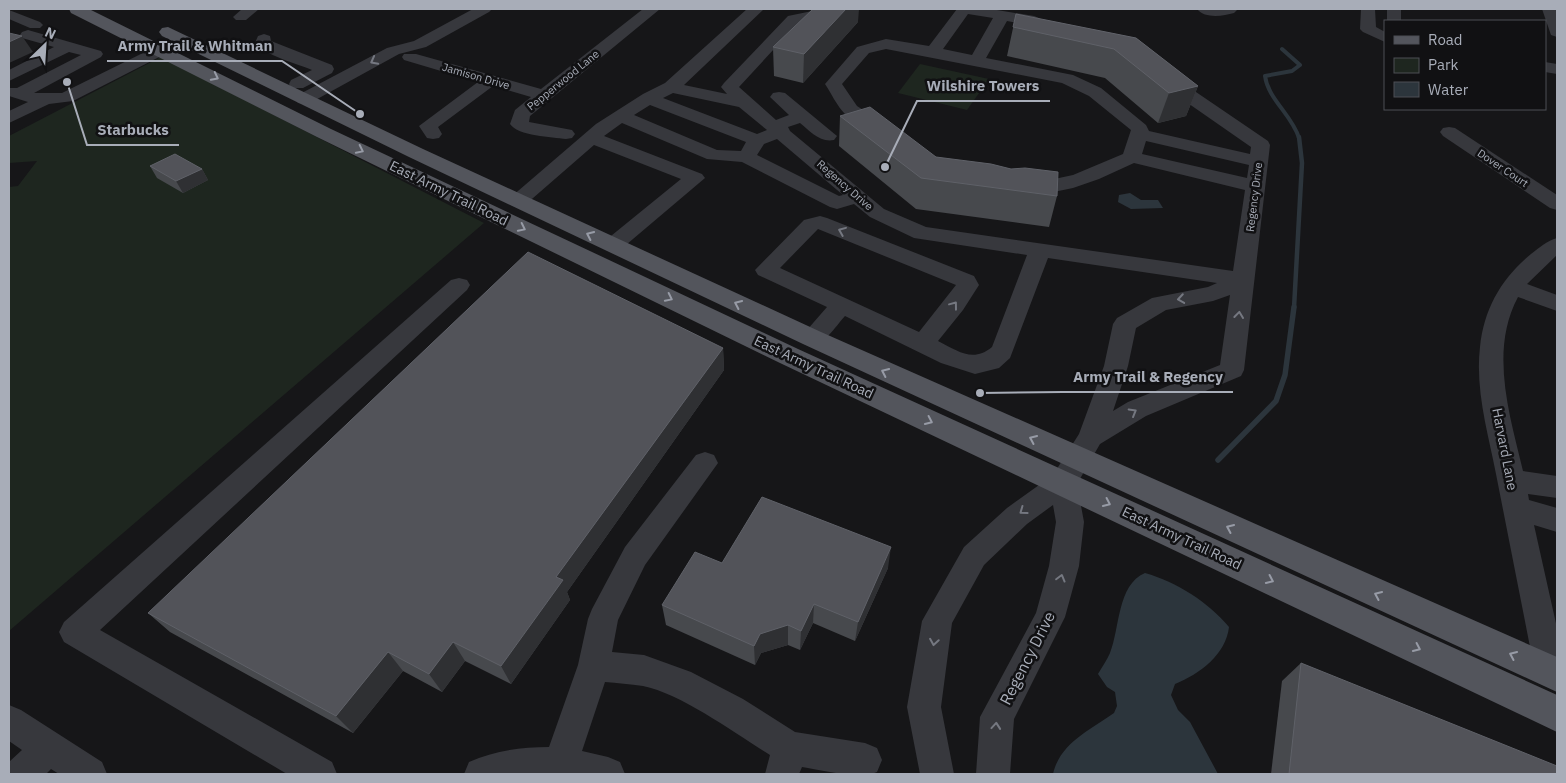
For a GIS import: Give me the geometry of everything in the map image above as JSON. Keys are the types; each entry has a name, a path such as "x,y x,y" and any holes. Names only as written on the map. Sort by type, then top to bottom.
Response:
{"main road":[{"name":"East Army Trail Road","path":"77,9 291,117 789,356 1077,460 1557,714"},
{"name":"East Army Trail Road","path":"128,14 313,99 613,246 1077,460 1554,674"}],"street":[{"path":"355,90 484,9"},
{"path":"518,201 591,137 620,116 671,86 775,13 844,9"},
{"path":"932,52 966,9 1034,21 1043,31 1058,42"},
{"path":"1205,9 1207,11 1229,10"},
{"path":"1368,9 1368,29 1384,37"},
{"path":"1550,9 1557,32"},
{"name":"Pepperwood Lane","path":"566,134 549,132 519,124 521,114 642,11"},
{"name":"Regency Drive","path":"775,13 730,87 746,103 877,213 921,233 1243,280"},
{"path":"9,14 32,30 68,46 95,54 13,93"},
{"path":"976,61 1003,15"},
{"path":"9,36 32,30"},
{"path":"264,39 263,43 278,51 326,69 313,99"},
{"path":"900,142 851,110 833,84 863,50 886,44 1068,79 1095,92 1140,129 1132,156"},
{"path":"9,76 68,46"},
{"path":"13,93 51,101 68,97 161,50"},
{"path":"313,99 393,51 415,51"},
{"name":"Jamison Drive","path":"415,51 491,80 542,95"},
{"name":"Regency Drive","path":"937,774 924,707 937,621 974,556 1077,460 1137,409 1232,370 1261,146 1150,69"},
{"path":"433,134 428,126 491,80"},
{"path":"671,86 746,103"},
{"path":"779,97 828,136"},
{"path":"649,98 758,140"},
{"path":"9,118 44,100"},
{"path":"620,116 714,155 746,157 837,203 858,197"},
{"path":"746,157 758,140 802,116"},
{"name":"Dover Court","path":"1449,132 1557,204"},
{"path":"1138,134 1259,162"},
{"path":"591,137 695,178 613,246"},
{"path":"1004,192 1053,188 1103,172 1132,156 1256,186"},
{"path":"923,343 955,305 968,284 966,281 820,222 811,224 766,270 950,357 976,365 990,362 1002,352 1040,250"},
{"name":"Harvard Lane","path":"1554,674 1516,508 1491,375 1495,328 1511,287 1528,268 1557,246"},
{"name":"Regency Drive","path":"992,774 997,717 1050,617 1064,566 1077,460 1116,366 1125,324 1160,303 1213,294 1243,280"},
{"path":"320,774 75,632 459,285"},
{"path":"1511,287 1557,303"},
{"path":"812,338 842,305"},
{"path":"560,766 594,665 604,619 635,556 705,463"},
{"path":"1511,480 1557,487"},
{"path":"1516,508 1557,520"},
{"path":"594,665 644,671 679,683 731,711 786,761 865,760"},
{"path":"9,722 90,774"},
{"path":"21,774 49,748"},
{"path":"480,774 519,766 572,766 608,774"}],"green space":[{"path":"161,57 484,223 9,631 9,187 18,186 37,161 9,163 9,136"},
{"path":"920,64 989,79 967,110 898,93"}],"water":[{"path":"1130,193 1141,200 1158,200 1163,208 1131,209 1118,202 1119,195"},
{"path":"1145,573 1180,587 1202,601 1229,627 1223,646 1217,654 1194,675 1175,684 1171,695 1178,710 1190,722 1218,774 1053,774 1062,754 1077,738 1114,713 1117,706 1115,692 1107,687 1098,674 1110,653 1124,597 1136,579"}],"building":[{"path":"813,9 846,9 804,54 773,47"},
{"path":"1016,14 1136,38 1198,86 1169,93 1114,49 1013,27"},
{"path":"9,33 22,36 9,42"},
{"path":"870,107 936,157 991,164 1011,169 1025,168 1058,172 1057,196 921,178 840,116"},
{"path":"175,154 202,169 176,181 150,166"},
{"path":"528,252 723,348 556,577 563,580 501,666 453,642 429,674 388,652 336,716 148,613"},
{"path":"762,497 891,547 858,622 814,604 801,631 788,625 760,634 754,646 662,605 695,552 722,563"},
{"path":"1301,663 1557,766 1557,774 1289,774"}],"waterway":[{"path":"1282,49 1300,65 1292,71 1265,76 1275,100 1291,122 1299,138"},
{"path":"1294,308 1302,163 1299,137"},
{"path":"1218,460 1276,401 1285,375 1294,307"}],"place":[{"name":"Starbucks","path":"67,82"},
{"name":"Army Trail & Whitman","path":"360,114"},
{"name":"Wilshire Towers","path":"885,167"},
{"name":"Army Trail & Regency","path":"980,393"}]}
